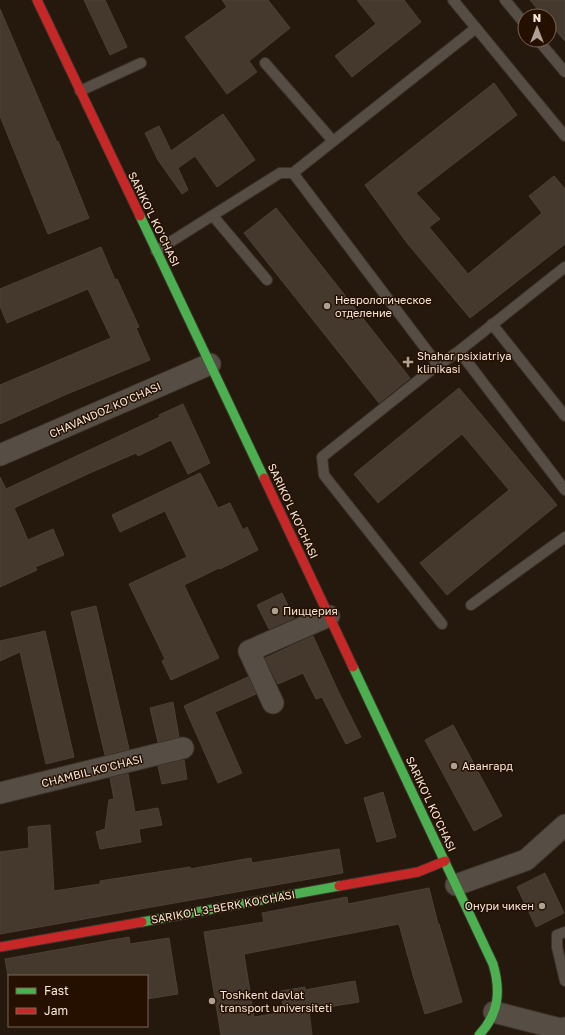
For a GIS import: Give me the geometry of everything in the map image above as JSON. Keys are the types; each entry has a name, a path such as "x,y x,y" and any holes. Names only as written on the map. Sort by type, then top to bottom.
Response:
{"main road":[{"name":"SARIKO'L KO'CHASI","path":"36,0 445,861 495,971 498,987 497,1004 486,1027 479,1035"},
{"name":"SARIKO'L 3-BERK KO'CHASI","path":"0,947 418,872 445,861"}],"street":[{"name":"CHAVANDOZ KO'CHASI","path":"0,455 210,364"},
{"path":"273,703 248,651 329,616"},
{"name":"CHAMBIL KO'CHASI","path":"0,793 183,748"},
{"path":"456,885 526,860 565,825"},
{"path":"494,1012 562,1030"}],"lane":[{"path":"453,0 565,136"},
{"path":"505,0 517,14"},
{"path":"156,251 280,173 292,173 476,28"},
{"path":"545,48 565,72"},
{"path":"80,91 140,63"},
{"path":"265,63 333,141"},
{"path":"292,173 438,365"},
{"path":"213,216 267,280"},
{"path":"442,624 324,475 322,457 565,267"},
{"path":"492,324 565,416"},
{"path":"458,351 565,490"},
{"path":"471,605 565,537"},
{"path":"565,932 556,934 556,947 565,981"}],"building":[{"path":"84,0 105,0 127,47 110,55"},
{"path":"222,0 268,0 290,28 249,61 257,72 227,94 185,37 227,7"},
{"path":"357,0 404,0 421,22 352,77 335,56 376,24"},
{"path":"530,0 565,0 565,41 557,32 557,8 536,8"},
{"path":"0,9 57,142 58,141 89,218 48,234 0,116"},
{"path":"494,83 517,115 416,193 440,219 429,227 468,274 542,213 529,196 554,176 565,189 565,244 470,318 407,243 365,185"},
{"path":"223,114 255,160 217,187 195,156 178,168 188,190 182,194 158,160 145,133 159,126 171,151"},
{"name":"Неврологическое отделение","path":"276,208 410,378 379,403 244,233"},
{"path":"101,247 115,280 117,279 139,327 136,328 150,360 67,394 0,424 0,385 111,338 88,289 7,323 0,306 0,289"},
{"path":"459,388 557,505 447,595 420,563 509,490 462,434 378,503 354,474"},
{"path":"183,404 210,463 188,474 171,440 138,456 136,453 92,472 14,508 28,540 53,529 64,555 35,567 37,570 0,587 0,477 6,489 160,417 159,415"},
{"path":"200,473 218,508 230,503 243,530 247,527 258,550 184,585 219,658 171,680 162,661 165,659 129,584 187,557 165,511 120,532 112,515"},
{"name":"Пиццерия","path":"282,593 294,618 269,629 257,605"},
{"path":"96,606 129,749 105,755 71,612"},
{"path":"45,631 74,757 46,764 20,652 0,661 0,641"},
{"path":"313,636 361,737 346,744 322,697 316,699 303,673 278,684 265,658"},
{"path":"248,677 256,694 215,712 242,773 218,783 184,706"},
{"path":"173,702 179,737 158,742 150,708"},
{"path":"453,725 502,816 474,831 425,740"},
{"path":"184,760 187,779 162,784 158,766"},
{"path":"128,774 135,812 158,808 162,825 139,829 141,842 100,849 96,832 105,829 109,800 114,799 110,778"},
{"path":"383,792 396,837 377,842 364,798"},
{"path":"50,825 54,891 100,884 100,881 190,867 190,869 251,858 252,863 339,849 343,873 0,934 0,852 29,848 28,827"},
{"path":"545,873 564,913 536,927 517,887"},
{"path":"429,888 438,924 462,1002 425,1014 399,924 244,954 254,1017 284,1012 281,991 305,987 305,990 355,981 359,1002 309,1010 312,1035 221,1035 204,932 264,922 262,913 347,897 348,904"},
{"path":"129,937 130,944 169,938 178,994 148,999 148,975 8,976 5,959"}],"traffic: fast":[{"path":"140,216 264,478"},
{"path":"353,667 493,964 497,984 496,1002 491,1019 479,1035"},
{"path":"142,922 339,886"}],"traffic: jam":[{"path":"37,0 140,216"},
{"path":"264,478 353,667"},
{"path":"339,886 418,872 445,861"},
{"path":"0,947 142,922"}],"place":[{"name":"Неврологическое отделение","path":"327,306"},
{"name":"Shahar psixiatriya klinikasi","path":"408,362"},
{"name":"Пиццерия","path":"275,611"},
{"name":"Авангард","path":"454,766"},
{"name":"Онури чикен","path":"542,906"},
{"name":"Toshkent davlat transport universiteti","path":"212,1001"}]}
